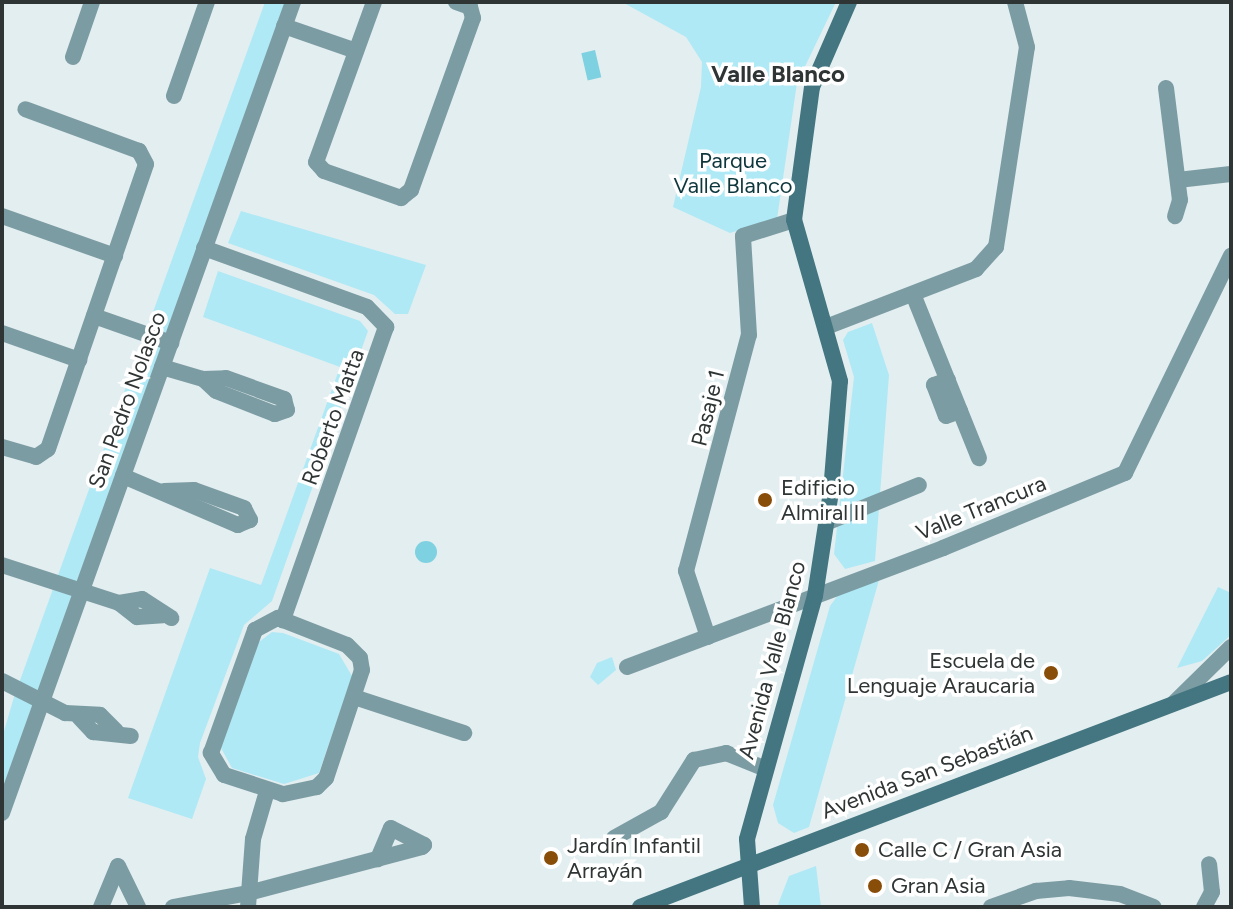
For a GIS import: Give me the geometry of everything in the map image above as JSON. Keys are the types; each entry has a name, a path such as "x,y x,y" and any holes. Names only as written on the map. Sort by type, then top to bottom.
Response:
{"street":[{"path":"73,57 92,2"},
{"path":"174,96 207,2"},
{"name":"San Pedro Nolasco","path":"4,803 293,2"},
{"path":"374,2 316,162 324,171 405,196 473,18 470,7 456,2"},
{"name":"Avenida Valle Blanco","path":"752,907 746,863 750,823 815,596 828,522 841,392 826,327 794,220 812,87 849,2"},
{"path":"826,327 976,269 999,239 1027,47 1015,2"},
{"path":"284,26 356,51"},
{"path":"1166,88 1180,200 1175,216"},
{"path":"2,447 31,457 45,453 145,168 143,154 25,109"},
{"path":"1178,180 1231,174"},
{"path":"2,216 115,256"},
{"name":"Pasaje 1","path":"708,637 686,571 749,335 743,236 794,220"},
{"name":"Roberto Matta","path":"204,248 367,307 386,327 283,620"},
{"name":"Valle Trancura","path":"627,667 1125,473 1231,256"},
{"path":"913,294 948,380 934,385 946,416 960,411 979,458"},
{"path":"94,316 171,343"},
{"path":"2,333 79,360"},
{"path":"162,367 203,379"},
{"path":"123,476 164,491"},
{"path":"828,522 919,485"},
{"path":"2,565 119,603 142,599 168,617"},
{"path":"270,619 283,620 357,653 362,670 354,697 324,781 290,794 267,791 224,775 211,753 255,630 270,619"},
{"path":"1174,703 1231,647"},
{"path":"2,681 79,717 93,732 124,734"},
{"name":"Avenida San Sebastián","path":"640,907 746,863 1231,682"},
{"path":"354,697 464,733"},
{"path":"614,838 661,812 694,760 726,753 766,769"},
{"path":"248,900 253,839 267,791"},
{"path":"173,907 248,900 378,859"},
{"path":"1204,907 1212,892 1209,864"},
{"path":"101,907 119,866 138,907"},
{"path":"991,907 1102,890 1154,907"}],"green space":[{"path":"265,2 285,2 2,790 2,738 14,697"},
{"name":"Parque Valle Blanco","path":"622,2 836,2 797,83 777,219 730,233 673,207 701,87 702,62 686,37"},
{"path":"241,211 426,265 408,314 395,314 374,295 228,243"},
{"path":"218,271 360,321 368,331 272,601 244,625 200,743 198,757 206,779 192,819 128,798 210,568 261,585 340,367 203,317"},
{"path":"872,323 889,375 875,561 845,569 834,554 854,377 843,340 848,332"},
{"path":"879,580 809,827 794,833 778,823 773,805 830,606 838,595"},
{"path":"1218,587 1231,593 1231,635 1202,661 1177,668"},
{"path":"272,632 283,633 339,654 352,676 319,773 284,784 232,768 221,748 259,642"},
{"path":"612,657 616,670 598,685 590,677 597,663"},
{"path":"816,866 821,907 777,907 789,876"}],"shaded area":[{"path":"595,50 601,77 588,80 581,53"},
{"path":"426,541 434,544 437,552 434,560 426,563 418,560 415,552 418,544"}],"place":[{"name":"Edificio Almiral II","path":"765,500"},
{"name":"Escuela de Lenguaje Araucaria","path":"1051,673"},
{"name":"Calle C / Gran Asia","path":"862,850"},
{"name":"Jardín Infantil Arrayán","path":"551,858"},
{"name":"Gran Asia","path":"875,886"}],"district":[{"name":"Valle Blanco","path":"778,74"}]}
